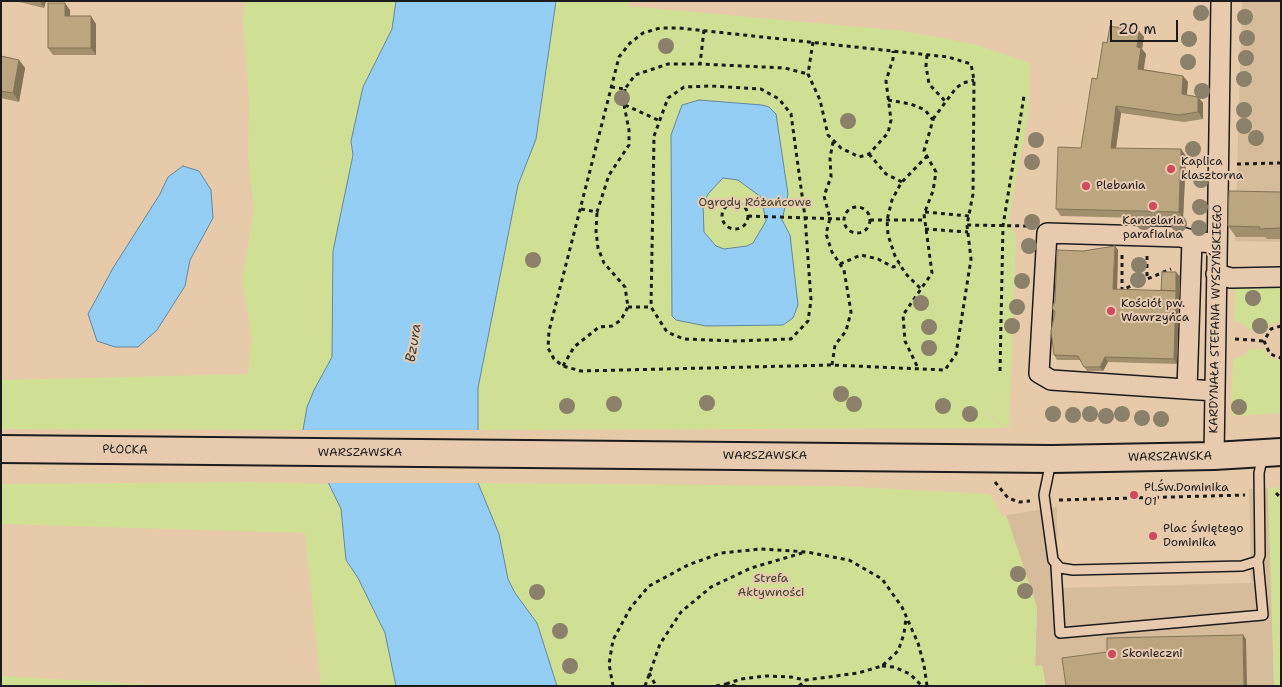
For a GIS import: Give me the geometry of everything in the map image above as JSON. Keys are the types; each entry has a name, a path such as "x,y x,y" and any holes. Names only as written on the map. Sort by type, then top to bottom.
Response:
{"street":[{"name":"KARDYNAŁA STEFANA WYSZYŃSKIEGO","path":"1214,456 1221,1"},
{"path":"1214,391 1051,380 1040,373 1047,233 1181,237 1217,243"},
{"path":"1187,389 1192,240"},
{"path":"1216,274 1231,278 1281,277"},
{"name":"PŁOCKA","path":"1,449 249,452"},
{"name":"WARSZAWSKA","path":"249,452 1052,459 1214,456 1279,452"}],"lane":[{"path":"1052,459 1044,495 1053,560 1056,566 1060,633 1262,615 1258,561 1260,555 1259,473 1261,464 1266,458 1279,452"},
{"path":"1056,566 1066,570 1242,566 1258,561"}],"path":[{"path":"660,28 704,30 813,42 948,57 971,64 974,80 973,194 967,225 971,259 956,354 945,370 832,365 581,370 563,366 554,359 548,348 549,331 619,57 630,43 643,34 660,28"},
{"path":"700,64 704,30"},
{"path":"813,42 808,74 820,100 828,135 833,142 858,157 869,154 888,133 891,120 886,82 893,59 893,51"},
{"path":"927,55 926,66 929,84 945,101"},
{"path":"563,366 574,347 599,327 612,326 621,320 628,307 625,287 604,264 598,248 596,231 597,212 609,175 628,145 630,130 624,104 625,89 635,75 668,64 784,68 808,74"},
{"path":"919,368 905,341 903,315 932,273 924,212 933,191 936,172 926,157 925,142 933,120 945,101 963,82 974,80"},
{"path":"710,86 761,89 779,99 791,114 805,217 811,300 808,321 792,339 735,341 684,339 667,332 651,307 654,136 668,98 684,87 710,86"},
{"path":"611,87 625,89"},
{"path":"1000,371 1003,226 1024,96"},
{"path":"888,100 912,104 925,110 933,120"},
{"path":"624,104 660,121"},
{"path":"832,365 834,345 846,330 851,312 846,279 827,241 827,225 830,218 824,196 830,177 830,158 833,142"},
{"path":"869,154 886,174 902,182"},
{"path":"920,288 900,265 890,246 887,220 892,200 902,182 926,157"},
{"path":"1219,163 1281,164"},
{"path":"734,203 742,205 748,216 743,226 733,228 724,222 723,215 726,207 734,203"},
{"path":"860,207 865,210 870,220 864,230 859,232 848,230 844,219 849,209 860,207"},
{"path":"581,209 597,212"},
{"path":"924,212 969,216"},
{"path":"748,216 844,219"},
{"path":"870,220 924,220"},
{"path":"967,225 1041,226 1047,233"},
{"path":"925,229 968,232"},
{"path":"1122,235 1122,290 1191,261"},
{"path":"1147,279 1148,236"},
{"path":"840,264 861,255 878,259 893,267 900,265"},
{"path":"628,307 651,307"},
{"path":"1264,341 1271,329 1281,326"},
{"path":"1226,338 1264,341"},
{"path":"1264,341 1270,354 1281,358"},
{"path":"995,482 1008,498 1019,502 1033,501"},
{"path":"1276,493 1281,498"},
{"path":"1053,500 1251,494"},
{"path":"612,686 609,664 613,640 631,607 649,586 688,564 722,553 761,549 807,552 849,560 882,580 906,617 924,665 927,686"},
{"path":"645,686 648,673 660,644 681,612 711,586 751,568 807,552"},
{"path":"882,666 898,650 904,634 906,617"},
{"path":"716,686 741,679 766,676 806,680 858,673 882,666 894,667 910,674 922,686"},
{"path":"648,673 656,686"},
{"path":"799,686 806,680"},
{"path":"726,684 736,686"}],"shaded area":[{"path":"1242,1 1281,1 1281,242 1235,241"},
{"path":"1268,488 1274,686 1046,686 1042,665 1035,667 1037,607 1006,515 1057,507 1058,588 1251,583 1249,489"}],"green space":[{"path":"245,1 396,1 392,29 363,87 351,141 353,155 333,251 332,357 307,407 303,430 1,429 1,380 248,374 252,338 242,280 254,210 248,158 249,102 243,23"},
{"name":"Ogrody Różańcowe","path":"556,1 629,1 628,6 904,31 974,44 1030,63 1029,111 1009,219 1016,237 1009,428 980,409 1006,428 479,430 478,388 518,185 536,138"},
{"path":"1239,286 1281,286 1281,321 1270,325 1265,330 1250,330 1241,322 1234,321 1235,290"},
{"path":"1249,349 1264,349 1271,358 1281,361 1281,413 1235,416 1231,412 1233,359 1246,355"},
{"path":"249,482 329,484 341,509 346,559 358,578 385,633 396,686 321,686 305,533 1,524 1,484"},
{"name":"Strefa Aktywności","path":"478,483 837,486 990,494 1002,516 1006,515 1037,607 1035,666 1042,665 1046,686 557,686 537,623 515,593 508,579 499,534"},
{"path":"1281,487 1281,686 1274,686 1268,488"},
{"path":"1,676 175,686 1,686"}],"water":[{"name":"Bzura","path":"396,1 556,1 536,139 518,185 478,388 478,483 499,534 508,579 515,593 537,623 557,686 396,686 385,633 358,578 346,560 341,509 303,430 307,407 332,357 333,251 353,155 351,141 363,87 392,29"},
{"path":"699,100 762,105 769,107 776,114 788,194 782,220 790,235 798,305 793,318 783,325 706,326 676,320 672,316 671,135 682,105","holes":["723,178 738,180 761,197 766,221 753,243 747,246 724,249 716,246 704,232 703,206 708,194"]},
{"path":"183,166 199,171 211,190 213,218 190,260 185,286 157,330 138,347 115,347 97,341 88,314 113,268 160,194 168,177"}],"pier":[{"path":"300,430 482,430 481,483 325,483"}],"building":[{"path":"48,3 65,3 65,16 91,16 91,48 48,48"},
{"path":"1110,26 1139,31 1137,47 1141,48 1138,69 1183,76 1182,94 1198,97 1198,112 1179,115 1116,106 1111,148 1181,149 1179,212 1056,209 1058,147 1081,148 1092,78 1097,79 1103,42 1107,43"},
{"path":"1,56 19,60 13,93 1,91"},
{"path":"1229,191 1281,192 1281,228 1259,229 1260,227 1228,226"},
{"name":"Kościół pw. Wawrzyńca","path":"1115,246 1113,289 1176,291 1174,359 1105,357 1100,367 1084,367 1078,356 1054,355 1051,331 1055,312 1052,308 1055,301 1057,250 1083,251"},
{"path":"1162,272 1176,272 1176,291 1161,290"},
{"path":"1243,635 1244,686 1066,686 1062,658 1107,652 1107,638"}],"place":[{"name":"Kaplica klasztorna","path":"1171,169"},
{"name":"Plebania","path":"1086,186"},
{"name":"Kancelaria parafialna","path":"1153,206"},
{"name":"Kościół pw. Wawrzyńca","path":"1111,311"},
{"name":"Pl.Św.Dominika 01","path":"1134,495"},
{"name":"Plac Świętego Dominika","path":"1153,536"},
{"name":"Skonieczni","path":"1112,654"}]}
